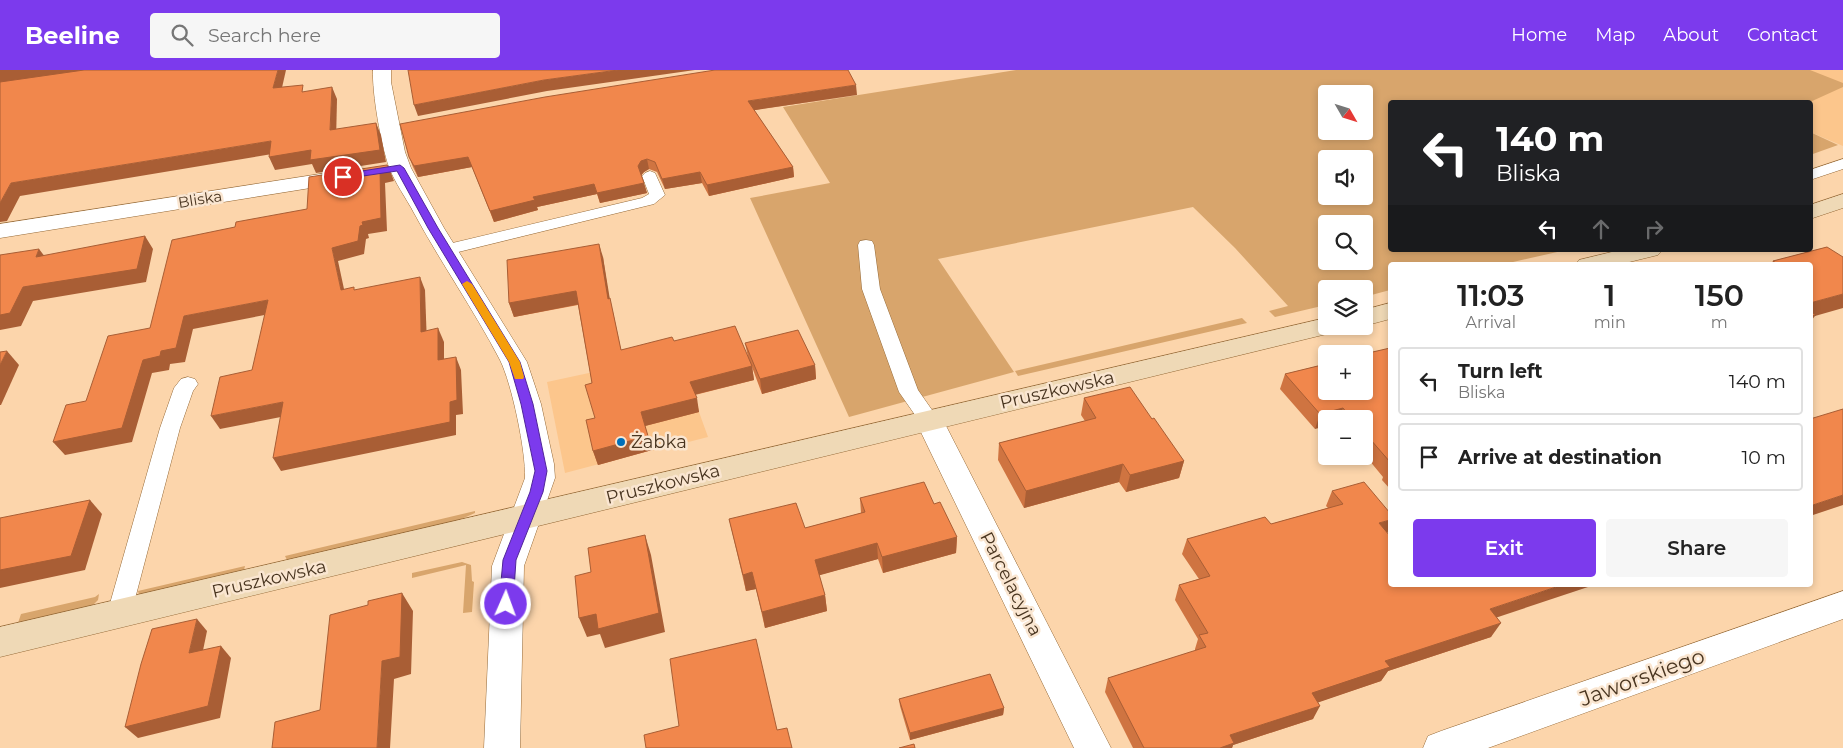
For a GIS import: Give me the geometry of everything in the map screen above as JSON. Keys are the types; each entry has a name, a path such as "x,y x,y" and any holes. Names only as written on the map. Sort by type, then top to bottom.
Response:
{"street":[{"path":"382,70 382,82 401,127 395,152 384,170 446,250 514,362 527,404 541,471 536,492 508,566 502,748"},
{"name":"Bliska","path":"0,231 384,170"},
{"path":"1813,211 1843,200"},
{"path":"1600,262 1642,252"},
{"path":"1373,316 1388,312"},
{"name":"Pruszkowska","path":"0,642 1318,328"},
{"name":"Parcelacyjna","path":"929,420 1093,748"},
{"name":"Jaworskiego","path":"1441,748 1843,606"}],"lane":[{"path":"1813,174 1843,164"},
{"path":"446,250 648,200 657,195 650,176"},
{"path":"866,245 871,289 909,392 929,420"},
{"path":"119,614 170,428 184,388 188,384"}],"shaded area":[{"path":"1016,70 1810,70 1843,83 1843,87 1813,101 1388,100 1388,252 1557,252 1513,262 1388,262 1388,291 1373,295 1373,280 1318,280 1318,307 1275,317 1269,311 1288,306 1235,248 1193,207 938,259 1014,372 849,417 750,198 830,183 783,107"},
{"path":"1678,70 1843,70 1843,146 1813,133 1813,100 1743,100"},
{"path":"1813,133 1838,145 1813,154"},
{"path":"1242,318 1247,323 1018,376 1015,371"},
{"path":"640,362 699,412 708,437 565,473 547,382"},
{"path":"475,511 475,513 457,521 287,560 285,556"},
{"path":"462,562 471,565 472,581 474,582 472,612 463,613 466,565 412,578 412,573"},
{"path":"245,566 244,570 139,595 138,591"},
{"path":"99,594 98,600 92,606 18,623 21,614 95,597"}],"building":[{"path":"84,70 278,70 273,88 303,85 302,92 332,87 330,130 376,123 380,150 310,160 311,150 269,157 271,141 11,183 0,203 0,82"},
{"path":"408,70 618,70 544,80 414,105"},
{"path":"715,70 848,70 856,85 748,101 793,167 707,185 700,172 662,179 655,162 647,159 641,161 638,166 644,183 597,193 594,184 533,197 535,200 490,211 468,157 414,166 409,157 400,124 545,97"},
{"path":"387,165 389,168 380,170 381,218 362,222 363,225 360,226 358,241 332,248 341,290 354,287 354,290 420,277 421,332 438,328 438,360 456,357 457,400 450,402 450,422 273,458 283,402 211,416 220,377 252,370 268,300 184,316 176,348 161,351 160,356 143,360 122,428 53,442 66,405 86,401 108,336 150,328 172,240 235,227 236,222 307,209 309,177"},
{"path":"145,236 137,269 23,287 10,313 0,315 0,255 39,249 36,257"},
{"path":"599,244 608,299 610,298 621,350 672,337 674,341 735,326 752,366 690,382 697,398 641,412 648,436 593,451 586,420 595,418 585,385 592,383 576,291 509,303 507,260"},
{"path":"1827,247 1843,257 1843,294 1813,302 1813,262 1773,261"},
{"path":"798,330 815,365 760,379 745,343"},
{"path":"1388,348 1388,460 1373,442 1373,410 1345,410 1343,408 1318,410 1318,412 1285,374 1318,366 1318,400 1373,400 1373,352"},
{"path":"7,351 0,365 0,352"},
{"path":"1130,387 1184,461 1130,475 1123,464 1026,491 999,443 1096,418 1084,398"},
{"path":"1843,409 1843,495 1813,505 1813,418"},
{"path":"924,482 934,504 940,502 957,537 882,557 877,543 815,560 825,595 762,612 752,572 743,575 729,519 796,503 805,528 865,512 860,498"},
{"path":"1364,482 1388,511 1388,521 1379,523 1388,534 1388,587 1556,587 1490,609 1501,623 1385,661 1390,667 1312,693 1320,706 1230,735 1234,743 1220,748 1144,748 1108,678 1206,647 1199,635 1208,633 1179,585 1210,576 1187,539 1265,517 1271,524 1343,504 1332,491"},
{"path":"90,500 71,556 0,570 0,518"},
{"path":"645,535 659,613 598,629 596,614 579,618 575,576 591,572 588,548"},
{"path":"402,593 400,657 382,661 377,748 272,748 275,722 320,710 330,615 368,605 368,601"},
{"path":"197,619 189,653 221,646 208,706 125,727 152,629"},
{"path":"756,639 777,730 787,728 792,748 646,748 644,735 679,726 670,659"},
{"path":"990,674 1004,708 910,733 899,699"},
{"path":"914,744 915,748 899,748"}],"slow traffic":[{"path":"467,284 514,362 519,377"}],"place":[{"name":"Żabka","path":"621,442"}],"route":[{"path":"343,177 400,168 433,228 514,362 527,404 541,471 536,492 512,552 506,604"}]}
